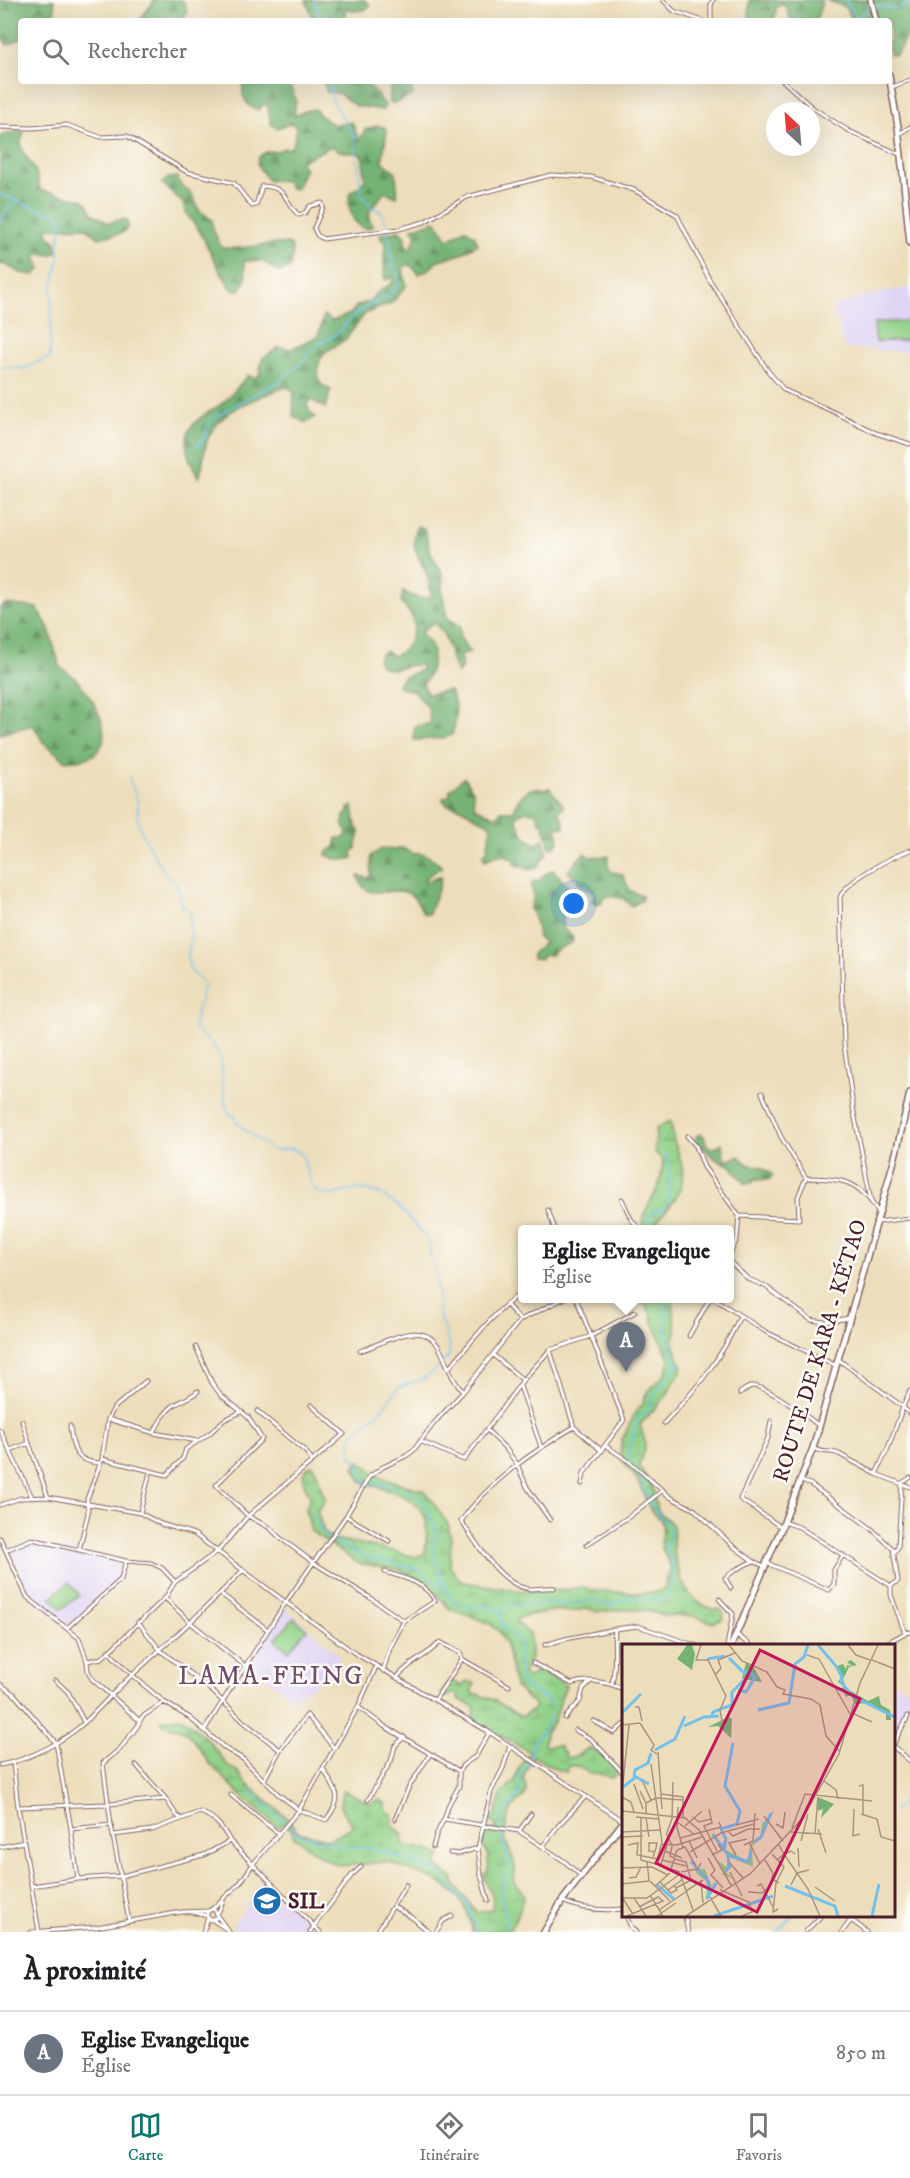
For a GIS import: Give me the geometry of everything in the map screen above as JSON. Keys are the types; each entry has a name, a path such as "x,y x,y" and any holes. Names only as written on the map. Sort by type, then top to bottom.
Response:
{"main road":[{"path":"871,0 876,18"},
{"path":"891,84 899,134 910,243"},
{"name":"ROUTE DE KARA - KÉTAO","path":"730,1644 783,1525 813,1448 879,1214 910,1093"},
{"path":"544,1932 562,1901 622,1822"}],"street":[{"path":"663,0 674,10 695,18"},
{"path":"711,18 713,0"},
{"path":"892,87 910,80"},
{"path":"786,84 813,108 849,131 901,155"},
{"path":"0,127 33,128 67,125 100,137 127,136 187,172 234,183 252,206 256,205 262,186 273,188 285,195 294,212 299,215 305,213 310,206 322,203 323,207 314,228 317,235 323,238 392,231 424,222 467,197 551,175 591,177 634,190 677,215 709,279 768,371 784,390 876,434 910,444"},
{"path":"899,134 910,127"},
{"path":"871,1201 851,1099 844,1044 840,897 843,890 859,879 899,854 910,850"},
{"path":"762,1093 781,1137 806,1178"},
{"path":"687,1136 696,1146 704,1167 739,1216 737,1239 734,1245"},
{"path":"806,1178 846,1182 859,1187 879,1214"},
{"path":"739,1216 799,1219 798,1197 806,1178"},
{"path":"622,1198 636,1225"},
{"path":"548,1210 553,1225"},
{"path":"876,1222 910,1218"},
{"path":"734,1266 748,1279 765,1286 811,1320 825,1322 850,1318"},
{"path":"449,1368 506,1304 518,1295"},
{"path":"205,1729 286,1602 346,1516 369,1477 406,1456 463,1392 520,1320 556,1303"},
{"path":"578,1303 624,1420 584,1473 582,1484"},
{"path":"689,1336 710,1303"},
{"path":"719,1303 766,1332 838,1363 910,1414"},
{"path":"506,1304 520,1320"},
{"path":"420,1441 464,1460 488,1431 523,1380 550,1350 591,1336 635,1312"},
{"path":"664,1423 706,1377 727,1346 740,1316"},
{"path":"360,1352 408,1334 420,1332 435,1341 452,1377 463,1392"},
{"path":"196,1347 209,1379 221,1395 248,1417 262,1438 216,1485 248,1516 270,1528 314,1563 404,1621"},
{"path":"550,1350 574,1427 602,1451"},
{"path":"493,1355 523,1380"},
{"path":"79,1550 88,1514 87,1498 101,1461 108,1419 114,1408 146,1381"},
{"path":"520,1386 541,1447"},
{"path":"740,1393 750,1387 759,1387 802,1411 819,1426"},
{"path":"154,1432 159,1422 176,1404 183,1402 198,1391"},
{"path":"876,1474 910,1391"},
{"path":"87,1660 102,1658 165,1598 175,1582 218,1551 248,1516 344,1434 311,1405"},
{"path":"257,1411 306,1452 312,1461"},
{"path":"70,1426 73,1447 80,1459 87,1463 101,1461 167,1475 183,1458 186,1449 224,1420 241,1412"},
{"path":"108,1419 198,1441"},
{"path":"22,1421 48,1497"},
{"path":"771,1421 768,1438 740,1499 783,1525 799,1527 891,1586"},
{"path":"554,1588 530,1589 520,1586 500,1572 485,1556 461,1521 472,1505 517,1464 574,1427"},
{"path":"0,1431 32,1497"},
{"path":"488,1431 517,1464 527,1487 550,1520"},
{"path":"10,1450 29,1443"},
{"path":"606,1446 628,1461 670,1497 697,1511 716,1531 753,1561 766,1564 829,1590 834,1584 834,1569 843,1555"},
{"path":"813,1448 822,1453 839,1454 876,1474 910,1487"},
{"path":"140,1513 150,1472"},
{"path":"902,1483 910,1478"},
{"path":"800,1480 810,1484 872,1529 895,1552"},
{"path":"891,1586 898,1581 895,1552 898,1547 902,1483"},
{"path":"586,1545 663,1490"},
{"path":"0,1505 21,1498 48,1497 140,1513 161,1524 194,1534 376,1667 534,1760 622,1820"},
{"path":"346,1516 389,1541"},
{"path":"0,1538 27,1597 79,1638 92,1679 140,1721"},
{"path":"6,1550 32,1539 126,1561 151,1563 162,1568 175,1582"},
{"path":"67,1628 121,1579 126,1561"},
{"path":"731,1588 725,1578 753,1561"},
{"path":"0,1765 13,1763 56,1743 84,1723 109,1696 191,1623 243,1570"},
{"path":"383,1671 390,1648 404,1621 435,1601 416,1582 385,1572"},
{"path":"891,1586 891,1595 905,1633"},
{"path":"221,1594 268,1630"},
{"path":"165,1598 191,1623 245,1666"},
{"path":"719,1599 733,1614 729,1644"},
{"path":"138,1622 160,1650 280,1750"},
{"path":"544,1645 638,1626 690,1644"},
{"path":"612,1683 616,1670 615,1629"},
{"path":"885,1644 910,1632"},
{"path":"736,1634 748,1644"},
{"path":"397,1678 404,1668 425,1656 440,1642 460,1653 462,1659 509,1686"},
{"path":"108,1651 164,1702 205,1729 299,1810 326,1820 337,1806 337,1793 324,1770"},
{"path":"435,1700 462,1659"},
{"path":"533,1663 573,1684 580,1681 612,1683 622,1689"},
{"path":"210,1910 240,1882 299,1810 324,1770 358,1707 376,1667"},
{"path":"55,1680 68,1692 84,1723"},
{"path":"565,1718 580,1701 584,1689 590,1682"},
{"path":"0,1683 14,1694 56,1743 68,1805 78,1879"},
{"path":"129,1921 111,1825 103,1763 120,1749 137,1728 142,1717 164,1702"},
{"path":"358,1707 459,1771"},
{"path":"264,1780 280,1750 307,1715 335,1748"},
{"path":"895,1743 908,1716"},
{"path":"594,1721 614,1733 622,1726"},
{"path":"575,1731 591,1739 622,1772"},
{"path":"433,1847 449,1804 459,1786 459,1771 463,1765 476,1756 489,1732"},
{"path":"368,1800 391,1761 395,1746 404,1737"},
{"path":"489,1901 481,1875 478,1848 491,1792 503,1768 510,1746"},
{"path":"895,1746 910,1761"},
{"path":"395,1819 409,1788 430,1754"},
{"path":"13,1763 18,1808 39,1932"},
{"path":"136,1765 166,1798 172,1810 182,1818"},
{"path":"231,1795 279,1834"},
{"path":"543,1846 585,1797"},
{"path":"18,1808 108,1804 166,1798"},
{"path":"114,1835 152,1830 200,1812 212,1817 230,1841 320,1932"},
{"path":"519,1831 531,1814"},
{"path":"444,1819 519,1831 543,1846 581,1876"},
{"path":"71,1829 111,1825"},
{"path":"32,1886 78,1879 121,1876 204,1855 230,1841"},
{"path":"0,1847 24,1842"},
{"path":"450,1853 458,1854 478,1848"},
{"path":"310,1932 352,1875 362,1867"},
{"path":"377,1932 406,1885"},
{"path":"210,1919 218,1915 224,1899"},
{"path":"562,1901 577,1908 622,1912"},
{"path":"394,1907 414,1919 429,1932"},
{"path":"203,1932 210,1919 210,1910"},
{"path":"31,1932 96,1927 188,1911 210,1910 218,1915 230,1932"},
{"path":"188,1911 210,1919 230,1932"},
{"path":"436,1932 443,1921 452,1916"},
{"path":"626,1917 636,1932"},
{"path":"685,1917 687,1932"},
{"path":"806,1931 820,1917"},
{"path":"847,1917 867,1932"},
{"path":"842,1932 851,1920"},
{"path":"96,1927 97,1932"}],"shaded area":[{"path":"910,287 910,352 844,348 833,307 864,296"},
{"path":"31,1542 123,1562 120,1577 70,1624 65,1624 28,1596 18,1574 21,1571 19,1566 15,1566 9,1551"},
{"path":"286,1608 340,1656 328,1677 293,1698 247,1665"},
{"path":"895,1681 910,1691 910,1697 895,1731"},
{"name":"SIL","path":"263,1878 309,1924 305,1932 239,1932 233,1926"}],"green space":[{"path":"0,0 54,0 55,16 36,13 32,18 18,18 18,40 7,45 0,33"},
{"path":"153,0 182,0 187,13 184,18 141,18"},
{"path":"306,0 365,0 370,5 365,10 352,11 345,7 346,18 314,18"},
{"path":"749,0 823,0 817,18 790,18 782,3 776,8 775,18 749,18"},
{"path":"826,0 910,0 910,19 906,37 896,55 892,54 892,18 852,18 845,7"},
{"path":"243,84 288,84 296,99 294,116 315,109 327,122 340,124 352,122 359,141 365,130 376,126 384,127 387,132 382,161 396,172 397,197 385,192 370,210 369,220 374,226 366,229 361,227 354,219 350,209 350,192 358,188 365,180 361,154 339,151 332,146 303,160 300,162 305,169 296,189 290,188 286,181 268,180 259,168 259,157 269,152 291,148 296,128 292,123 277,128 271,124 267,104 259,110 250,106 243,95"},
{"path":"324,84 368,84 385,105 383,110 356,106 338,93 327,92"},
{"path":"390,84 411,84 413,95 390,103"},
{"path":"24,131 21,141 22,150 36,172 40,190 84,200 92,213 108,223 124,219 128,221 128,227 122,233 99,238 85,227 47,228 47,233 56,243 57,252 51,255 39,253 35,256 41,268 35,275 21,273 2,263 0,266 0,136"},
{"path":"178,177 179,183 192,194 199,210 212,220 213,229 221,247 291,245 293,255 290,268 278,272 262,261 244,261 246,279 240,290 233,290 221,273 199,230 187,215 183,203 162,183 169,178"},
{"path":"436,221 447,238 465,229 475,236 478,244 459,255 438,260 431,268 419,274 409,264 403,268 406,286 392,303 365,314 345,340 325,352 319,362 320,384 331,390 325,408 310,399 307,405 315,417 306,423 293,416 294,391 286,387 251,400 229,413 212,430 207,441 199,478 188,455 188,432 192,425 226,400 248,375 254,378 259,376 262,359 279,347 291,349 318,336 324,315 332,321 350,314 357,306 368,302 392,283 392,277 386,280 384,278 386,243 381,239 380,234 399,231 411,249 416,236 412,228"},
{"path":"910,321 910,340 876,342 874,323"},
{"path":"417,526 424,528 431,553 443,575 442,593 446,616 460,627 460,638 470,652 460,655 462,668 457,674 444,635 437,625 430,624 421,633 431,645 433,654 428,676 423,684 427,694 449,690 454,701 456,718 452,735 444,738 414,740 414,727 431,723 428,707 413,690 403,689 398,685 403,677 421,670 421,665 388,669 378,662 380,654 386,651 393,656 398,654 412,636 413,619 401,603 403,591 417,597 432,597 427,576 414,545"},
{"path":"6,604 37,608 48,626 60,667 82,685 95,706 103,730 103,741 99,750 89,757 66,761 43,742 33,725 0,734 0,607"},
{"path":"464,777 473,791 474,804 477,808 496,817 501,811 514,811 520,797 528,790 550,788 564,807 559,812 564,827 557,828 559,841 555,846 550,848 543,823 539,821 537,813 526,812 516,817 526,837 538,844 543,839 547,853 537,867 530,870 515,865 513,859 505,855 485,860 483,855 487,851 491,826 462,809 447,805 443,800 449,797 450,790"},
{"path":"353,806 356,827 360,832 356,849 352,852 353,858 332,858 326,853 335,847 337,838 345,838 347,831 343,824 344,816"},
{"path":"383,848 393,850 403,848 413,854 425,855 442,867 424,879 425,882 441,876 440,886 429,914 423,913 416,900 407,893 370,892 363,887 358,876 369,878 371,856"},
{"path":"584,853 590,857 609,856 610,870 622,874 630,891 642,895 642,900 632,906 624,899 610,896 596,904 592,900 593,892 578,883 578,877 572,876 568,871"},
{"path":"553,870 566,885 577,890 583,899 564,895 559,898 564,913 562,927 573,938 572,943 559,948 551,955 544,955 541,959 532,959 532,954 545,942 538,938 536,923 530,908 534,896 531,886 533,881 539,881"},
{"path":"670,1121 683,1174 677,1195 655,1225 642,1225 658,1186 663,1161 655,1152 656,1128"},
{"path":"701,1134 713,1149 722,1143 726,1161 739,1156 747,1164 762,1167 773,1175 769,1180 755,1179 752,1183 745,1183 731,1166 714,1158 696,1142 696,1136"},
{"path":"644,1303 672,1303 676,1332 673,1342 682,1367 666,1396 640,1425 645,1445 638,1465 652,1486 657,1509 673,1528 675,1558 685,1588 698,1602 718,1610 720,1608 724,1615 723,1619 714,1623 694,1616 664,1616 634,1609 597,1612 588,1608 571,1612 557,1610 520,1617 516,1622 530,1634 531,1658 523,1673 529,1678 537,1670 552,1676 566,1686 556,1716 545,1732 544,1746 559,1745 567,1758 578,1755 589,1748 610,1762 616,1774 612,1778 596,1773 589,1774 575,1766 569,1766 567,1772 555,1769 533,1756 523,1778 525,1794 512,1809 505,1833 514,1861 513,1879 524,1895 519,1913 508,1932 472,1932 466,1909 452,1891 433,1879 391,1863 339,1865 323,1858 294,1837 292,1830 283,1824 278,1827 247,1801 208,1762 186,1732 164,1724 160,1720 180,1717 184,1719 209,1741 227,1765 238,1772 244,1781 285,1816 299,1832 329,1840 353,1826 340,1806 344,1790 370,1804 378,1799 385,1803 387,1812 392,1814 393,1826 402,1833 403,1843 441,1856 437,1862 438,1867 453,1878 455,1885 477,1913 492,1910 493,1898 483,1875 488,1871 488,1857 482,1845 487,1829 496,1830 496,1825 488,1821 495,1816 499,1799 515,1781 517,1771 530,1752 475,1722 473,1716 475,1707 458,1699 459,1696 455,1693 443,1697 441,1693 450,1680 462,1686 467,1682 475,1683 471,1692 494,1700 521,1717 533,1710 535,1705 515,1687 506,1644 499,1631 487,1622 450,1609 427,1583 401,1570 357,1563 311,1531 306,1510 310,1496 303,1479 304,1471 312,1465 326,1499 317,1511 325,1534 334,1539 415,1557 425,1554 427,1525 422,1512 409,1499 361,1481 354,1467 360,1461 382,1478 425,1491 448,1524 451,1539 450,1567 462,1582 523,1591 581,1587 596,1591 644,1593 664,1589 671,1568 662,1548 661,1520 651,1511 637,1479 624,1463 620,1451 622,1440 635,1413 643,1404 646,1394 664,1375 669,1365 668,1356 653,1318"},
{"path":"69,1582 79,1595 62,1609 51,1597"},
{"path":"294,1618 307,1629 289,1651 275,1640"}],"waterway":[{"path":"314,0 320,18"},
{"path":"845,0 857,18"},
{"path":"859,18 866,8 879,6 893,9 905,6 909,0"},
{"path":"197,447 207,433 211,419 278,382 304,361 311,351 338,333 356,313 388,295 399,285 382,212 371,207 362,195 354,136 331,98 329,84"},
{"path":"0,194 40,210 57,213 63,221 59,241 59,259 52,289 50,357 25,368 0,367"},
{"path":"0,222 11,205 17,203"},
{"path":"129,778 137,798 138,819 143,834 160,865 176,883 183,906 190,911 189,966 204,984 194,1028 213,1045 219,1055 224,1098 229,1114 235,1116 236,1121 246,1131 274,1151 291,1148 302,1154 312,1186 319,1193 331,1195 360,1189 382,1195 399,1207 423,1234 429,1245 436,1274 439,1316 450,1344 449,1356 424,1379 399,1387 380,1411 353,1434 350,1448 366,1482 389,1485 404,1490 418,1497 426,1506 438,1536 434,1539 433,1553 441,1580 445,1582 444,1588"},
{"path":"648,1225 649,1217 655,1210 664,1209 669,1197 670,1182 666,1154"},
{"path":"499,1612 508,1605 562,1603 567,1605 592,1601 609,1605 632,1597 657,1600 666,1598 673,1577 666,1544 670,1537 670,1530 654,1508 639,1475 629,1464 629,1452 637,1419 646,1412 651,1405 649,1401 678,1365 672,1355 674,1352 665,1332 667,1316 663,1303"},
{"path":"313,1513 324,1535 359,1555 416,1569 444,1588 462,1607 488,1606 494,1608 499,1612 503,1627 519,1641 521,1684 550,1701 552,1714 543,1731 532,1744 531,1755 527,1762 529,1764 520,1775 520,1792 506,1810 500,1823 508,1860 508,1872 503,1880 501,1895 506,1917 505,1932"},
{"path":"250,1790 297,1834 344,1846 374,1848 443,1874 456,1894 468,1905 476,1932"},
{"path":"895,1810 910,1796"},
{"path":"777,1932 791,1917"}],"place":[{"name":"Eglise Evangelique","path":"626,1372"},
{"name":"SIL","path":"267,1901"}],"district":[{"name":"LAMA-FEING","path":"271,1676"}]}
